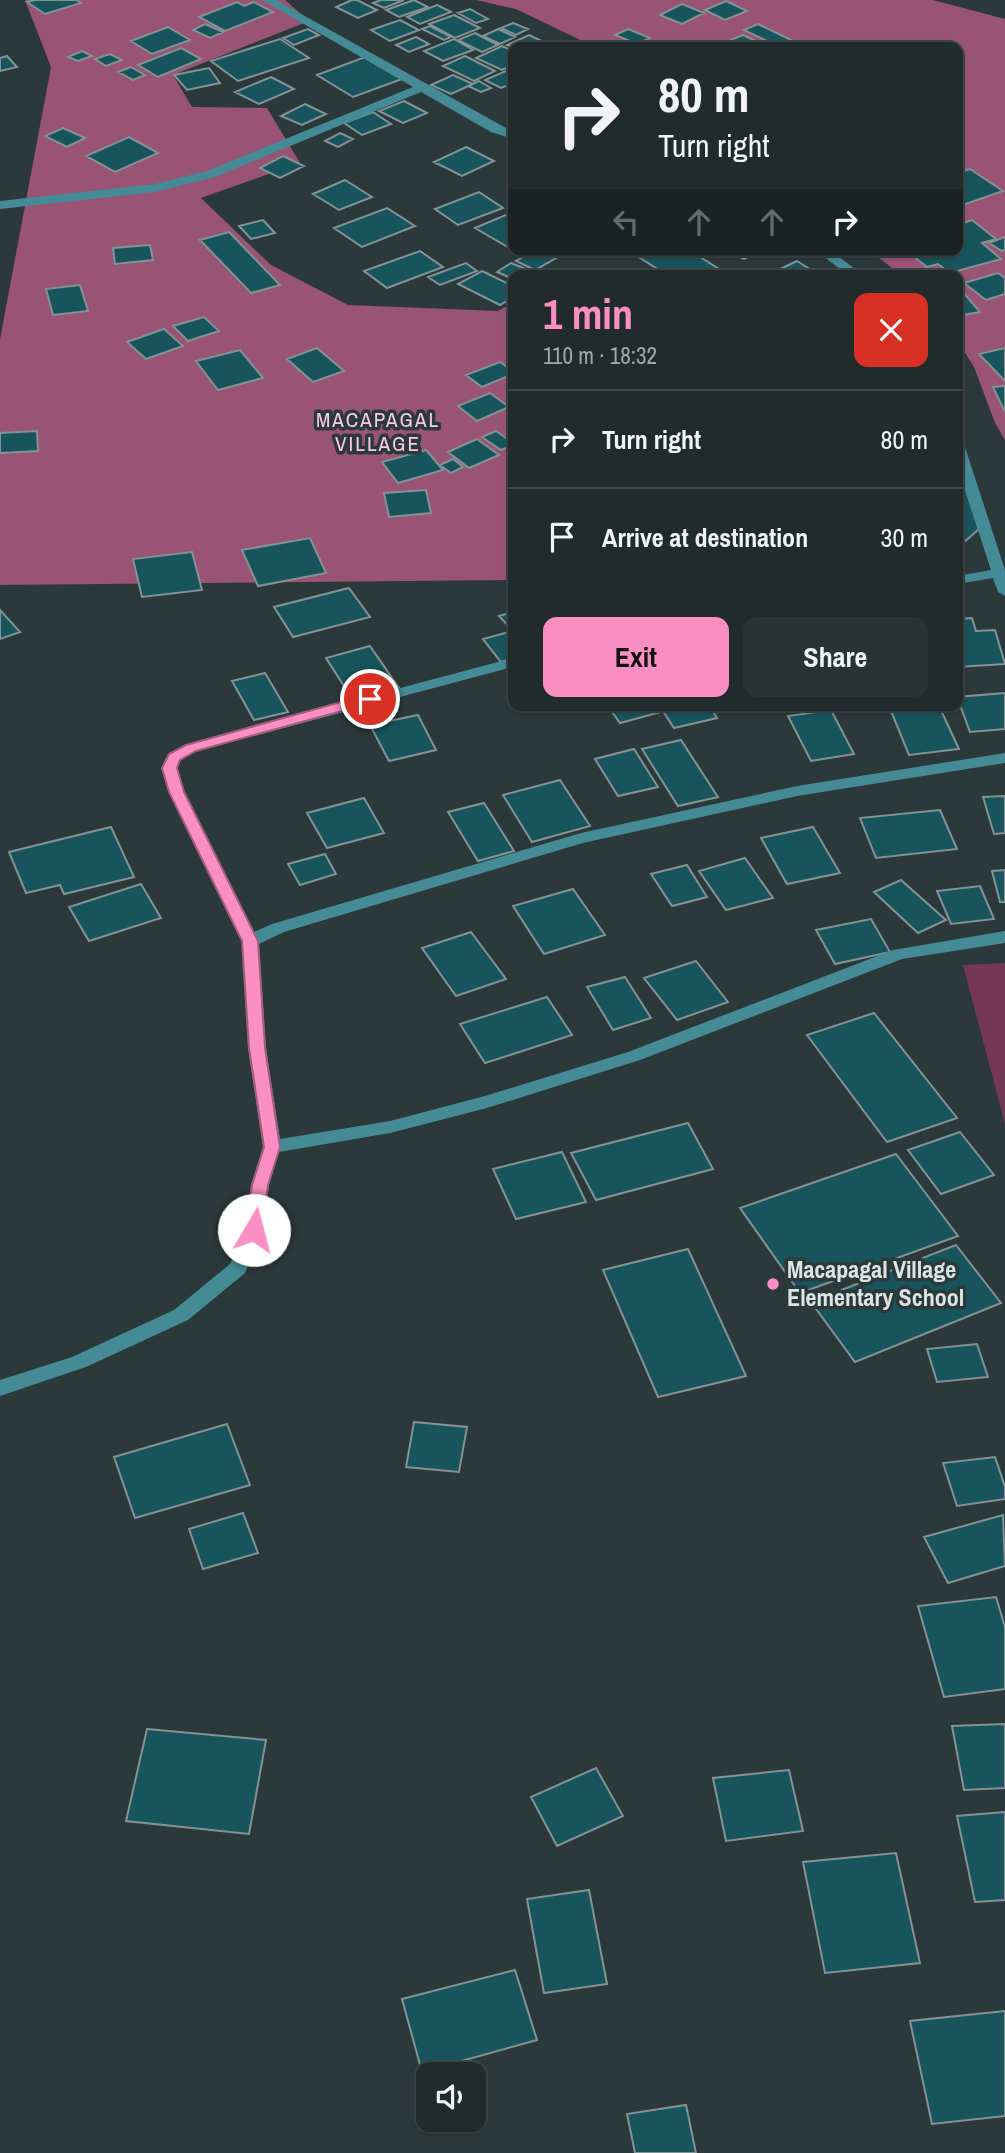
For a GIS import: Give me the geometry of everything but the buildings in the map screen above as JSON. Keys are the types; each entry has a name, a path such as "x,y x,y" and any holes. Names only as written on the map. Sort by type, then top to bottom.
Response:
{"street":[{"path":"268,0 421,88 508,133"},
{"path":"0,205 155,188 211,174 421,88"},
{"path":"830,256 850,270"},
{"path":"963,462 1005,592"},
{"path":"963,579 999,573"},
{"path":"0,1388 79,1362 181,1315 238,1268 254,1230 260,1185 272,1147 257,1048 250,941 177,792 169,768 174,757 191,748 508,663"},
{"path":"250,941 278,928 580,838 797,791 1005,758"},
{"path":"272,1147 390,1127 487,1102 634,1056 899,954 1005,937"}],"shaded area":[{"path":"25,0 285,0 309,21 173,75 192,107 267,108 300,163 201,198 271,265 348,305 498,311 508,306 508,580 0,585 0,339 51,67"},
{"path":"476,0 933,0 1005,19 1005,440 995,423 974,367 963,350 963,270 895,270 877,256 963,256 963,42 585,42 516,9"},
{"path":"1005,963 1005,1124 963,965"}],"place":[{"name":"Macapagal Village Elementary School","path":"773,1284"}],"district":[{"name":"MACAPAGAL VILLAGE","path":"378,432"}],"route":[{"path":"254,1230 260,1185 272,1147 257,1048 250,941 177,792 169,768 174,757 191,748 370,699"}]}
